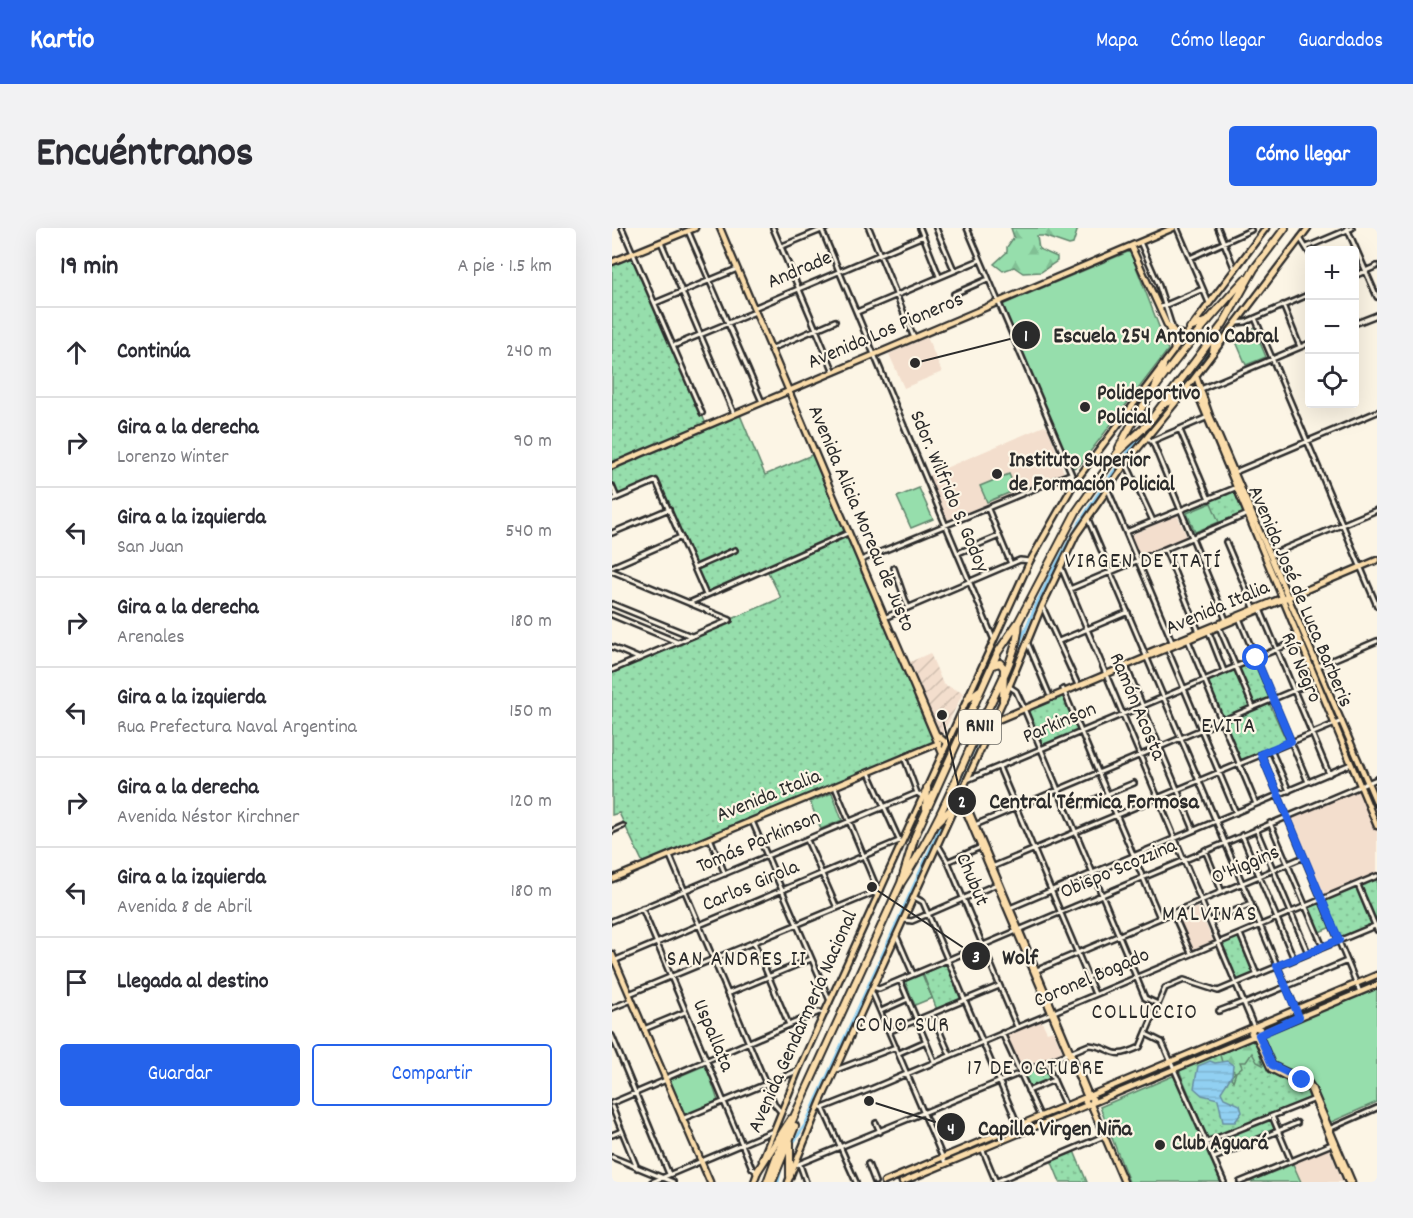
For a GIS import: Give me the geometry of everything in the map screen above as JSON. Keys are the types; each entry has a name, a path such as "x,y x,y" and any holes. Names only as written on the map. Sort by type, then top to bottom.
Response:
{"highway":[{"name":"RN11","path":"901,883 911,846 992,665 1019,621 1065,531 1118,452 1128,429 1148,400 1210,318 1254,269 1285,228"},
{"name":"RN11","path":"1118,452 1144,429 1223,324 1254,269"},
{"path":"1191,328 1210,318 1222,315 1223,324"},
{"path":"1213,352 1217,332"},
{"path":"1154,393 1163,366"},
{"path":"1148,400 1149,409 1179,399"},
{"name":"RN11","path":"770,1182 800,1106 901,883 934,828 1004,674 1019,632 1019,621"},
{"path":"992,665 1000,663 1004,668 1001,703"},
{"path":"968,699 981,690"},
{"path":"925,813 927,788"},
{"path":"919,827 925,833 934,828 954,806"},
{"name":"RN11","path":"781,1152 792,1132 833,1034"},
{"path":"757,1173 800,1106"},
{"path":"789,1179 792,1132"}],"main road":[{"path":"612,262 694,228"},
{"name":"Avenida Alicia Moreau de Justo","path":"721,228 942,756"},
{"name":"Avenida Alicia Moreau de Justo","path":"721,228 861,560"},
{"name":"Avenida Los Pioneros","path":"613,465 1175,228"},
{"name":"Avenida Gendarmería Nacional","path":"754,1182 798,1071 880,892 900,842 942,756 947,740 968,699 1030,561 1075,482 1266,228"},
{"path":"789,1179 1009,686 1060,565 1087,517 1107,488 1126,463 1149,439 1308,228"},
{"path":"1131,246 1162,307 1173,338 1174,351"},
{"path":"1167,324 1173,330 1185,335"},
{"name":"Avenida José de Luca Barberis","path":"1196,375 1208,417"},
{"name":"Avenida José de Luca Barberis","path":"1186,389 1196,392 1208,417 1377,825"},
{"path":"612,459 613,465"},
{"name":"Avenida José de Luca Barberis","path":"1232,473 1236,488 1289,597 1377,804"},
{"name":"Avenida Italia","path":"993,722 1049,694 1126,666 1146,655 1188,640 1226,620 1289,597 1377,560"},
{"name":"Avenida Italia","path":"1001,703 1005,712 1023,707 1199,632 1219,627 1257,609"},
{"name":"Avenida Alicia Moreau de Justo","path":"885,618 936,734 947,740"},
{"name":"Avenida Italia","path":"612,879 947,740"},
{"path":"961,792 973,826"},
{"path":"954,806 962,803 973,826 1088,1096 1085,1102 1091,1105 1124,1182"},
{"path":"612,954 710,1182"},
{"path":"884,1182 1377,975"},
{"path":"903,1182 1077,1109 1110,1098 1377,985"},
{"path":"1254,1027 1251,1033 1258,1035"},
{"path":"1258,1035 1271,1069 1307,1086 1316,1099 1350,1182"},
{"path":"1107,1089 1106,1095 1110,1098"},
{"path":"1074,1102 1078,1106 1077,1109"}],"street":[{"path":"622,228 702,413"},
{"path":"773,228 834,372"},
{"path":"869,228 914,338"},
{"path":"920,228 939,276"},
{"path":"936,228 954,270"},
{"path":"967,228 1075,482"},
{"path":"1175,228 1209,303"},
{"path":"1218,228 1235,270"},
{"path":"1309,246 1349,228 1377,297"},
{"path":"780,247 823,229"},
{"name":"Sdor. Wilfrido S. Godoy","path":"823,229 994,640"},
{"path":"1190,258 1251,229 1256,242"},
{"path":"688,231 762,402"},
{"name":"Andrade","path":"673,346 728,323 798,288 923,236"},
{"path":"1300,238 1306,246"},
{"path":"661,242 734,414"},
{"path":"1140,242 1158,283 1162,307 1173,330"},
{"path":"857,312 980,260"},
{"path":"1359,274 1377,266"},
{"path":"654,303 737,269"},
{"path":"954,294 988,279"},
{"path":"1162,307 1203,289"},
{"path":"1237,323 1255,318 1305,296"},
{"path":"1283,305 1300,347"},
{"path":"1359,322 1377,315"},
{"path":"1255,318 1377,606"},
{"path":"773,348 835,321"},
{"path":"1199,390 1305,345"},
{"path":"1232,473 1377,412"},
{"path":"1208,417 1180,430 1149,439 1226,620"},
{"path":"1180,430 1209,499"},
{"path":"1126,463 1153,522"},
{"path":"861,560 1070,474"},
{"path":"612,500 656,481 706,595"},
{"path":"612,486 617,498"},
{"path":"1107,488 1173,644"},
{"path":"1126,532 1236,488"},
{"path":"612,533 669,509"},
{"path":"988,509 1011,564"},
{"path":"1270,555 1377,510"},
{"path":"1070,588 1250,514"},
{"path":"1087,517 1112,571 1180,739 1299,1017"},
{"path":"689,603 848,533"},
{"path":"958,553 999,536"},
{"path":"612,567 681,537"},
{"name":"Río Negro","path":"1226,542 1276,649 1329,774"},
{"path":"1165,549 1199,632"},
{"path":"694,568 735,550"},
{"path":"885,618 1020,560 1030,561"},
{"name":"Ramón Acosta","path":"1060,565 1254,1027"},
{"path":"894,568 908,608"},
{"path":"612,571 730,620 612,670"},
{"path":"612,604 691,636"},
{"path":"1042,606 1077,683"},
{"path":"1059,641 1128,612"},
{"path":"612,615 677,642"},
{"path":"1239,618 1308,782"},
{"path":"1219,627 1253,707"},
{"path":"1208,630 1224,671"},
{"path":"1188,640 1256,804"},
{"name":"Parkinson","path":"966,781 1299,640"},
{"path":"1311,669 1377,641"},
{"path":"1026,642 1049,694"},
{"path":"612,647 639,658"},
{"path":"1167,648 1236,813"},
{"path":"1126,666 1194,830"},
{"path":"973,826 1316,681"},
{"path":"1009,686 1016,691 1023,707 1145,998 1158,1004"},
{"path":"1063,690 1160,918"},
{"path":"991,867 1342,720"},
{"path":"1271,750 1289,791"},
{"path":"1261,754 1360,992"},
{"path":"904,757 917,793 923,797"},
{"path":"1008,908 1351,764"},
{"path":"999,767 1095,994"},
{"path":"869,772 900,842"},
{"name":"Obispo Scozzina","path":"872,989 879,989 1377,779"},
{"path":"1081,805 1134,783"},
{"path":"629,994 880,892 835,787"},
{"name":"Tomás Parkinson","path":"612,921 917,793"},
{"path":"752,821 830,1001"},
{"path":"1270,823 1323,947"},
{"path":"612,831 623,826"},
{"path":"1256,829 1308,953"},
{"path":"1242,835 1294,959"},
{"path":"710,838 725,874"},
{"path":"807,840 837,908"},
{"name":"Carlos Girola","path":"615,960 900,842"},
{"name":"Chubut","path":"938,845 948,862 1017,1027"},
{"path":"948,862 982,847"},
{"path":"1205,850 1222,892"},
{"path":"669,856 747,1043 781,1112"},
{"name":"O'Higgins","path":"1034,971 1304,857"},
{"name":"Coronel Bogado","path":"821,1107 1377,876"},
{"path":"903,920 912,921 998,884"},
{"path":"807,1182 797,1165 1070,1053 1093,1046 1116,1055 1124,1055 1140,1047 1163,990 1184,980 1215,992 1376,927 1358,884"},
{"path":"914,897 924,902 1021,1132"},
{"path":"1210,921 1251,904"},
{"name":"Uspallata","path":"642,908 741,1144 752,1168 757,1173"},
{"path":"1173,913 1191,953"},
{"path":"1240,934 1257,975"},
{"path":"896,936 913,974"},
{"path":"754,942 789,1025"},
{"path":"727,994 811,959"},
{"path":"1088,977 1129,960"},
{"path":"1219,1011 1347,961"},
{"path":"900,980 934,1062"},
{"path":"890,1032 999,986"},
{"path":"872,989 945,1163"},
{"path":"881,1011 908,999"},
{"path":"612,1008 632,1000"},
{"path":"644,1029 685,1012"},
{"path":"637,1168 612,1105 747,1043 819,1012 825,1013"},
{"path":"932,1014 950,1055"},
{"path":"1002,1033 1040,1116"},
{"path":"1146,1034 1161,1040 1224,1182"},
{"path":"612,1036 669,1174"},
{"path":"899,1053 926,1041"},
{"path":"836,1070 896,1047"},
{"path":"1047,1063 1065,1106"},
{"path":"682,1119 798,1071"},
{"path":"1028,1091 1054,1080"},
{"path":"1207,1142 1316,1099"},
{"path":"821,1107 856,1182"},
{"path":"1328,1129 1377,1108"},
{"path":"1272,1116 1291,1161"},
{"path":"876,1123 880,1132"},
{"path":"1214,1158 1297,1123"},
{"path":"612,1135 622,1131"},
{"path":"651,1182 773,1131"},
{"path":"982,1148 996,1182 1104,1136"},
{"path":"1240,1182 1334,1143"},
{"path":"612,1157 673,1182"},
{"path":"868,1164 876,1182"}],"shaded area":[{"path":"927,337 942,372 904,388 889,354"},
{"name":"Instituto Superior de Formación Policial","path":"1044,426 1048,428 1064,473 947,520 929,475"},
{"path":"1177,515 1187,537 1139,556 1131,535"},
{"path":"930,653 943,684 963,693 941,738 910,662"},
{"path":"1359,786 1377,829 1377,874 1322,895 1288,817"},
{"path":"1198,907 1213,941 1191,950 1177,915"},
{"path":"1041,1020 1047,1032 1053,1030 1063,1053 1021,1070 1007,1035"},
{"path":"1329,1149 1343,1182 1301,1182 1293,1164"}],"green space":[{"path":"1011,228 1078,228 1073,244 1069,245 1037,236 1039,249 1057,257 1057,261 1041,272 1023,273 1014,267 1003,271 994,264 1007,252 1007,247 1014,237"},
{"name":"Polideportivo Policial","path":"1130,251 1168,350 1080,465 1071,469 1002,305"},
{"path":"633,254 706,424 738,410 765,475 814,454 936,744 643,863 619,813 612,815 612,670 781,598 766,568 706,594 655,483 617,497 612,486 612,262"},
{"path":"1254,328 1266,357 1246,365 1234,337"},
{"path":"1009,474 1016,490 987,502 980,486"},
{"path":"919,488 933,519 911,528 897,497"},
{"path":"1234,491 1244,514 1193,535 1183,512"},
{"path":"1211,503 1219,522 1195,532 1187,513"},
{"path":"1256,658 1272,699 1254,706 1236,667"},
{"path":"1235,669 1251,706 1222,718 1207,681"},
{"path":"1063,693 1079,731 1041,748 1025,709"},
{"path":"1269,703 1287,742 1239,762 1222,722"},
{"path":"832,793 842,820 821,829 810,802"},
{"path":"1377,877 1377,924 1360,888 1361,884"},
{"path":"1355,887 1358,888 1373,924 1339,939 1323,900"},
{"path":"1321,902 1331,927 1317,933 1307,907"},
{"path":"1238,937 1254,973 1237,981 1221,944"},
{"path":"947,963 961,1000 937,1010 923,974"},
{"path":"922,974 932,998 915,1005 905,981"},
{"path":"1377,987 1377,1102 1329,1123 1312,1083 1276,1066 1262,1036"},
{"path":"1255,1038 1268,1067 1308,1090 1312,1098 1208,1140 1179,1070"},
{"path":"1251,1041 1257,1044 1263,1065 1257,1062 1252,1053 1246,1062 1240,1062 1242,1067 1236,1072 1233,1081 1231,1077 1235,1072 1222,1062 1220,1055 1228,1049"},
{"path":"706,1065 718,1101 682,1117 668,1081"},
{"path":"1045,1065 1051,1080 1028,1090 1022,1075"},
{"name":"Club Aguará","path":"1175,1075 1221,1182 1129,1182 1100,1107"},
{"path":"1271,1118 1277,1131 1216,1156 1211,1143"},
{"path":"1074,1151 1087,1182 1060,1182 1051,1160"},
{"path":"1293,1164 1301,1182 1249,1182"}],"water":[{"path":"1210,1061 1215,1063 1227,1061 1233,1065 1232,1075 1221,1092 1224,1098 1240,1105 1242,1112 1235,1122 1223,1122 1218,1099 1202,1095 1194,1088 1198,1066"}],"waterway":[{"path":"1172,398 1212,347"},
{"path":"1153,422 1167,404"},
{"path":"1009,672 1036,605 1085,513 1148,427"},
{"path":"945,813 1000,691"},
{"path":"791,1146 805,1125 944,819"},
{"path":"778,1182 782,1163"}],"place":[{"name":"Escuela 254 Antonio Cabral","path":"915,363"},
{"name":"Polideportivo Policial","path":"1085,407"},
{"name":"Instituto Superior de Formación Policial","path":"997,474"},
{"name":"Central Térmica Formosa","path":"942,715"},
{"name":"Wolf","path":"872,887"},
{"name":"Capilla Virgen Niña","path":"869,1101"},
{"name":"Club Aguará","path":"1160,1145"}],"district":[{"name":"VIRGEN DE ITATÍ","path":"1143,562"},
{"name":"EVITA","path":"1229,727"},
{"name":"MALVINAS","path":"1210,915"},
{"name":"SAN ANDRES II","path":"737,960"},
{"name":"COLLUCCIO","path":"1145,1013"},
{"name":"CONO SUR","path":"903,1026"},
{"name":"17 DE OCTUBRE","path":"1036,1069"}],"route":[{"path":"1256,658 1291,741 1261,754 1339,940 1277,966 1299,1017 1259,1035 1272,1065 1302,1080"}]}
